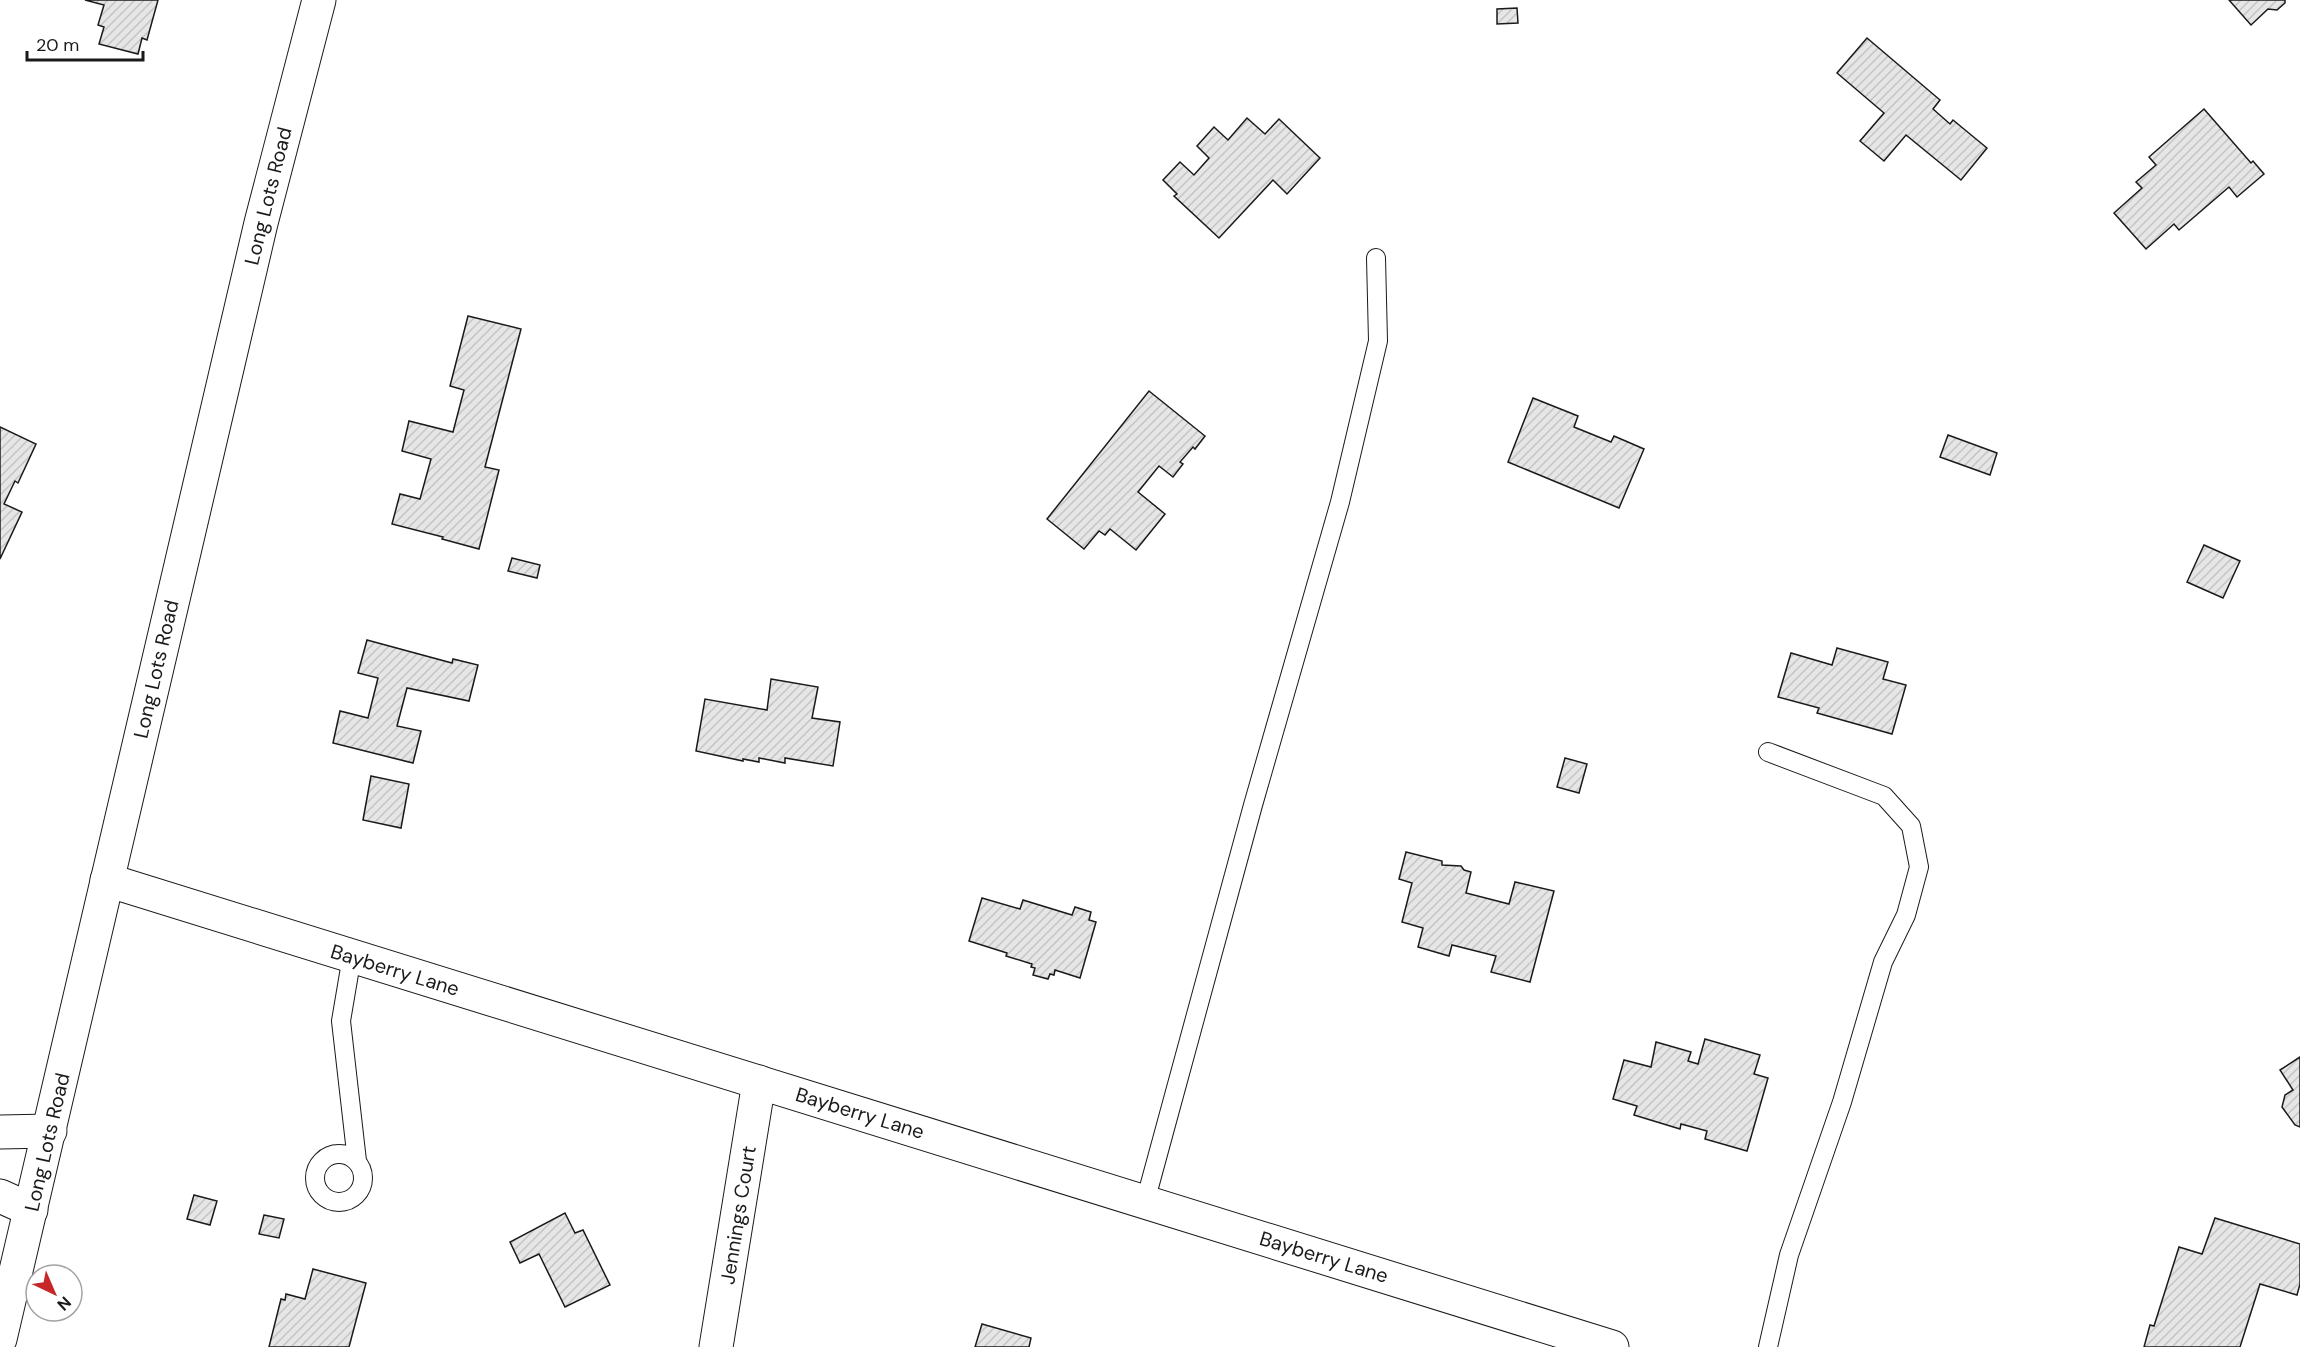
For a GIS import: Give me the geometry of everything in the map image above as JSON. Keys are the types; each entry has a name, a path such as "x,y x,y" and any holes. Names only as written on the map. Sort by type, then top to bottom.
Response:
{"street":[{"name":"Long Lots Road","path":"0,1340 258,234 319,0"},
{"name":"Bayberry Lane","path":"107,880 1612,1347"},
{"name":"Jennings Court","path":"716,1347 759,1082"},
{"path":"0,1132 50,1131"},
{"path":"0,1196 31,1210"}],"lane":[{"path":"1145,1202 1250,816 1340,502 1378,341 1376,258"},
{"path":"1767,1347 1789,1255 1842,1102 1883,962 1906,915 1919,867 1911,826 1884,796 1768,752"},
{"path":"352,956 341,1021 357,1161"}],"building":[{"path":"85,0 158,0 147,40 142,38 138,54 99,44 104,27 98,25 104,5"},
{"path":"2229,0 2285,0 2285,3 2277,10 2268,9 2251,25"},
{"path":"1517,8 1518,23 1497,24 1497,9"},
{"path":"1867,38 1940,100 1933,109 1950,124 1953,120 1987,148 1961,180 1906,135 1884,161 1860,141 1884,113 1837,73"},
{"path":"2204,109 2251,163 2253,161 2264,174 2237,197 2229,187 2179,230 2174,224 2146,249 2114,213 2142,188 2136,182 2156,165 2149,157"},
{"path":"1247,118 1265,134 1279,119 1320,158 1287,194 1273,180 1219,238 1174,196 1177,194 1163,180 1180,162 1194,175 1209,158 1197,146 1214,127 1228,140"},
{"path":"468,316 521,329 485,467 499,470 479,549 392,524 400,494 420,499 431,459 402,451 409,421 453,432 464,390 450,386"},
{"path":"1149,391 1205,436 1195,449 1193,447 1180,462 1183,464 1173,477 1159,466 1138,492 1165,514 1136,550 1110,529 1105,535 1099,531 1084,549 1047,519"},
{"path":"1533,398 1578,416 1574,427 1611,442 1614,436 1644,449 1619,508 1508,462"},
{"path":"0,427 36,444 18,483 15,481 4,504 22,512 0,559"},
{"path":"1948,435 1997,453 1990,475 1940,457"},
{"path":"2204,545 2240,561 2223,598 2187,582"},
{"path":"512,558 540,565 537,578 508,571"},
{"path":"367,640 452,663 453,659 478,665 469,701 407,688 397,726 421,731 413,763 333,743 340,711 368,718 378,678 358,673"},
{"path":"1837,648 1888,662 1883,679 1906,685 1892,734 1817,713 1819,708 1778,697 1791,653 1832,665"},
{"path":"771,679 818,687 812,718 840,722 833,766 785,758 785,763 759,758 759,762 743,759 743,761 696,751 705,699 767,710"},
{"path":"1565,758 1587,764 1579,793 1557,787"},
{"path":"371,776 409,784 401,828 363,820"},
{"path":"1406,852 1442,861 1442,865 1461,866 1464,870 1471,872 1466,893 1509,904 1515,882 1554,891 1530,982 1491,972 1496,956 1452,945 1449,956 1418,947 1423,928 1402,922 1412,883 1399,879"},
{"path":"982,898 1020,909 1023,900 1072,915 1075,907 1091,912 1089,920 1096,922 1080,978 1055,970 1054,975 1050,974 1048,979 1033,975 1035,968 1031,967 1032,964 969,941"},
{"path":"1705,1039 1760,1055 1754,1074 1768,1078 1747,1151 1705,1139 1707,1131 1681,1124 1680,1129 1634,1115 1637,1106 1613,1099 1624,1060 1651,1067 1656,1042 1691,1052 1688,1061 1698,1064"},
{"path":"2300,1057 2300,1127 2295,1125 2282,1107 2285,1095 2293,1090 2280,1070"},
{"path":"194,1195 217,1201 210,1225 187,1219"},
{"path":"565,1213 575,1233 583,1230 610,1285 565,1307 539,1254 520,1263 510,1242"},
{"path":"264,1215 284,1219 279,1238 259,1234"},
{"path":"2215,1218 2300,1244 2300,1284 2297,1295 2260,1284 2240,1347 2144,1347 2150,1325 2154,1326 2179,1247 2202,1254"},
{"path":"313,1269 366,1283 349,1347 269,1347 281,1299 285,1300 286,1294 305,1299"},
{"path":"982,1324 1031,1338 1029,1347 975,1347"}]}
